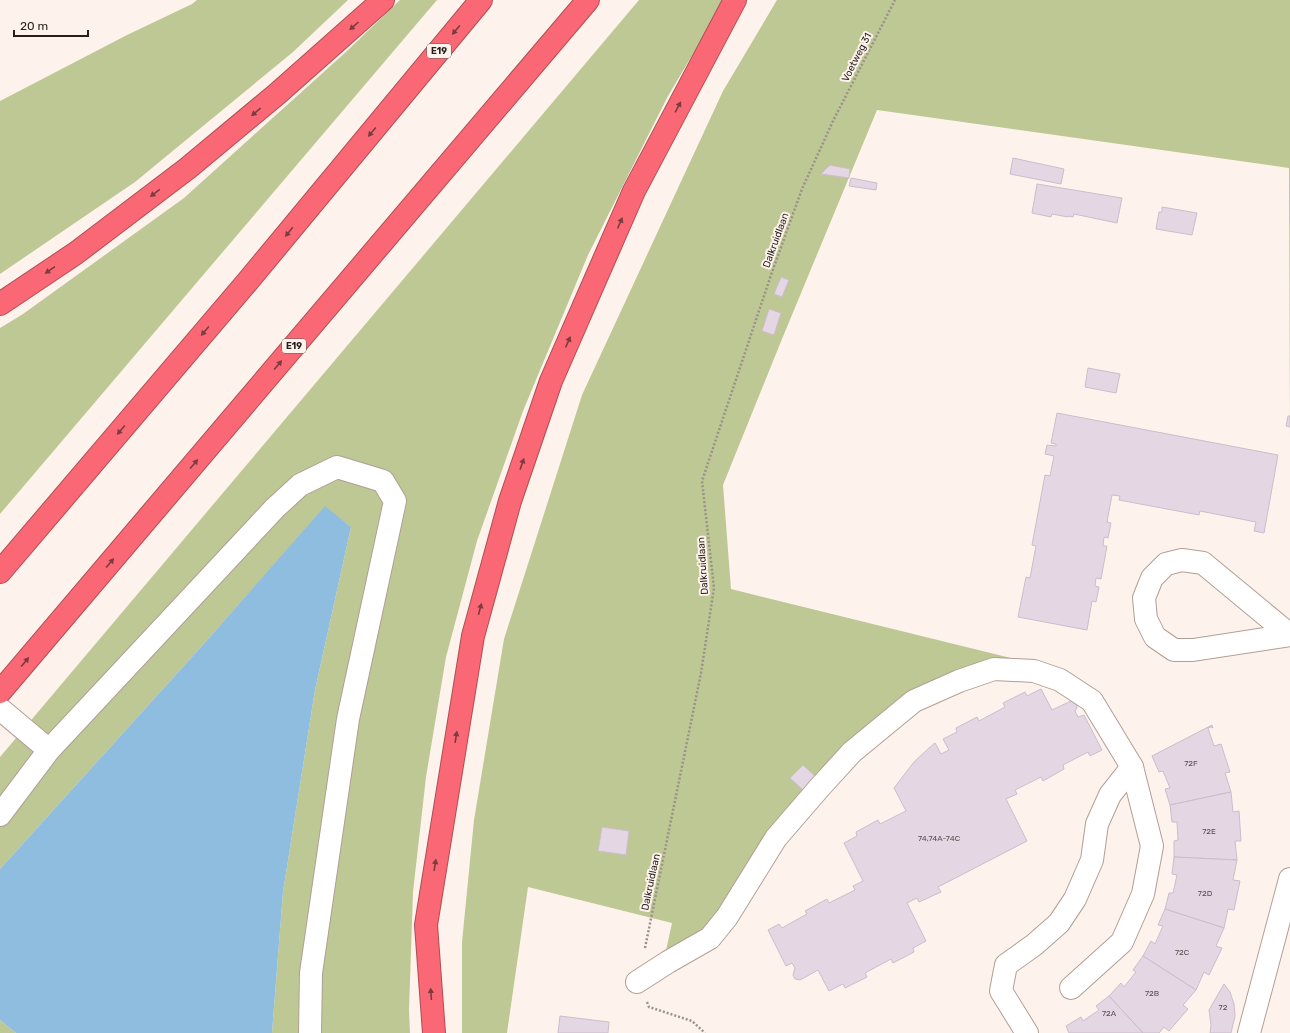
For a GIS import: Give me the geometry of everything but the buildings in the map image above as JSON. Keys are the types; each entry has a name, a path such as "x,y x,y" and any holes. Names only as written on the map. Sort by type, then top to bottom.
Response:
{"highway":[{"path":"0,304 76,253 188,168 277,94 383,0"},
{"name":"E19","path":"0,572 248,281 481,0"},
{"name":"E19","path":"0,692 588,0"},
{"path":"434,1033 426,925 473,636 510,501 551,381 634,191 735,0"}],"lane":[{"path":"0,815 49,750 275,508 300,485 337,467 383,481 395,501 348,720 311,973 310,1033"},
{"path":"1182,560 1203,563 1290,635 1193,650 1174,650 1155,637 1146,619 1144,598 1152,578 1166,564 1182,560"},
{"path":"637,982 710,938 727,917 776,838 852,752 914,701 960,681 994,669 1034,671 1060,680 1092,701 1132,767 1152,846 1143,894 1122,942 1071,988"},
{"path":"0,709 49,750"},
{"path":"1027,1033 1001,991 1006,965 1034,945 1059,924 1075,899 1092,860 1097,824 1110,795 1132,767"},
{"path":"1249,1033 1290,879"}],"path":[{"name":"Voetweg 31","path":"833,121 895,0"},
{"name":"Dalkruidlaan","path":"637,982 701,673 714,588 702,481 770,275 802,189 833,121"},
{"path":"637,982 649,1007 692,1021 705,1033"}],"green space":[{"path":"197,0 348,0 293,52 135,182 0,274 0,101 127,35 192,4"},
{"path":"400,0 437,0 0,514 0,328 23,314 184,198 347,51"},
{"path":"639,0 725,0 668,96 588,255 523,411 477,541 446,657 426,777 413,892 409,1010 410,1033 272,1033 283,892 315,690 351,527 325,507 0,869 0,757"},
{"path":"777,0 1290,0 1290,441 1289,168 877,110 723,485 731,589 1035,664 910,695 705,932 665,955 672,923 528,887 507,1033 462,1033 462,942 474,820 504,639 582,395 723,91"},
{"path":"0,1020 16,1033 0,1033"}],"water":[{"path":"325,506 351,527 315,690 283,892 272,1033 16,1033 0,1020 0,869 209,638"}]}
